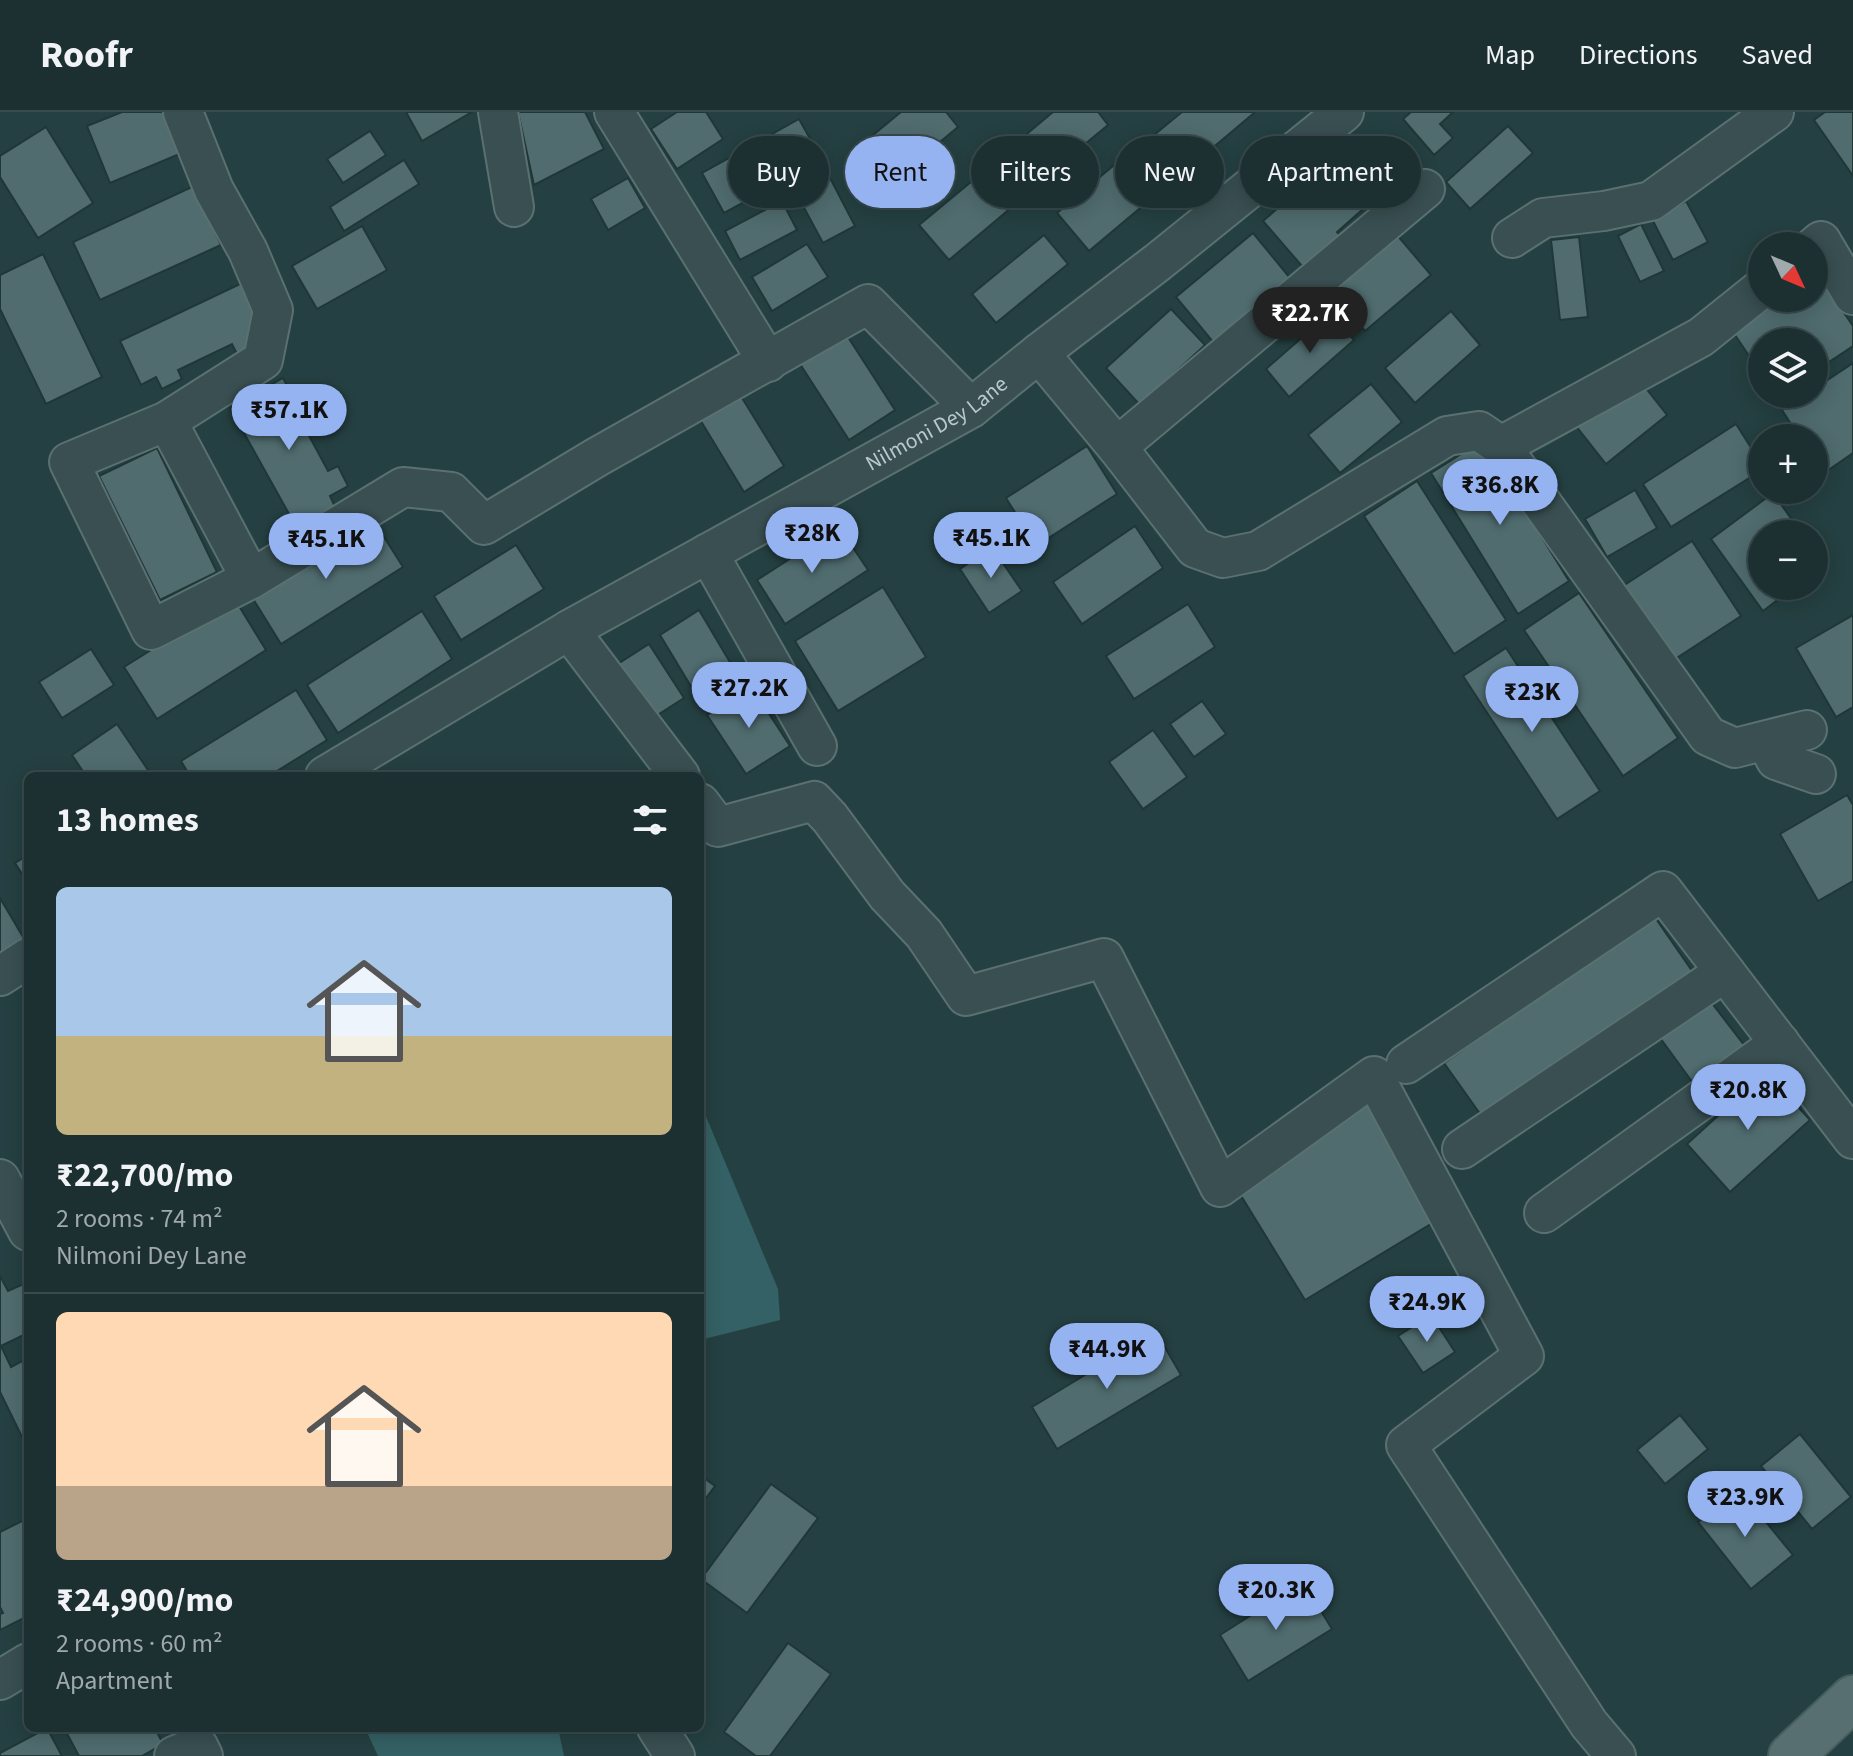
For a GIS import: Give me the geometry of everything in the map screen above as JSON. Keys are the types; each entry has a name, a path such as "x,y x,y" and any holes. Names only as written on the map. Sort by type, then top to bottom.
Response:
{"main road":[{"path":"1791,1756 1853,1698"}],"street":[{"path":"183,112 214,190 248,251 273,310 263,360 167,421 69,462 151,630 251,579 403,487 451,492 484,525 597,457 868,304 971,408"},
{"path":"498,112 514,207"},
{"path":"614,112 768,362"},
{"name":"Nilmoni Dey Lane","path":"332,772 569,630 971,408 1344,112"},
{"path":"1512,238 1543,218 1604,211 1651,201 1774,112"},
{"path":"1117,447 1425,189"},
{"path":"1828,253 1853,295"},
{"path":"1501,446 1701,337 1748,299"},
{"path":"1039,353 1195,548 1223,558 1258,551 1447,436 1479,431 1501,446 1708,736 1735,748 1807,730"},
{"path":"167,421 251,579"},
{"path":"708,553 817,746"},
{"path":"569,630 677,772"},
{"path":"1766,741 1776,760 1816,774"},
{"path":"704,808 718,827 814,801 887,895 924,934 966,996 1104,958 1220,1187 1374,1076 1524,1356 1406,1445 1589,1724 1616,1756"},
{"path":"1406,1064 1663,891 1853,1139"},
{"path":"0,976 24,961"},
{"path":"1462,1149 1725,972"},
{"path":"1544,1213 1780,1043"},
{"path":"0,1179 24,1224"},
{"path":"0,1680 24,1665"},
{"path":"660,1732 675,1756"},
{"path":"174,1756 198,1746 203,1756"}],"water":[{"path":"704,1112 778,1289 780,1320 704,1339"},
{"path":"367,1732 559,1732 564,1756 378,1756"}],"building":[{"path":"122,112 165,112 182,153 110,183 87,126"},
{"path":"406,112 472,112 422,141"},
{"path":"518,112 585,112 604,149 534,185"},
{"path":"677,112 706,112 723,139 677,169 651,129"},
{"path":"901,112 946,112 958,127 947,136 872,136"},
{"path":"1053,112 1098,112 1108,125 1095,136 1024,136"},
{"path":"1182,112 1254,113 1224,138 1153,136"},
{"path":"1411,112 1453,112 1440,124 1453,138 1434,155 1421,136 1403,119"},
{"path":"1825,112 1853,112 1853,176 1814,120"},
{"path":"799,119 809,136 768,136"},
{"path":"1508,126 1533,153 1470,209 1446,182"},
{"path":"46,127 93,203 38,238 0,177 0,156"},
{"path":"370,131 386,155 343,183 327,159"},
{"path":"728,159 728,208 733,208 724,213 702,173"},
{"path":"404,160 419,184 344,231 330,207"},
{"path":"1115,164 1115,208 1140,208 1089,251 1057,213 1063,208 1099,208 1099,178"},
{"path":"829,176 855,226 823,243 804,208 829,208"},
{"path":"628,178 645,208 608,230 591,199"},
{"path":"971,182 971,208 1011,208 949,260 919,225 940,208 955,208 955,195"},
{"path":"194,186 221,245 100,300 73,242"},
{"path":"1686,201 1708,242 1673,260 1652,219"},
{"path":"769,208 786,208 797,230 740,260 725,231"},
{"path":"1278,208 1364,208 1337,232 1345,241 1308,273 1263,221"},
{"path":"1641,224 1664,271 1640,282 1618,236"},
{"path":"362,226 387,270 317,309 292,266"},
{"path":"1253,233 1295,284 1218,348 1176,297"},
{"path":"1044,235 1068,264 996,323 972,294"},
{"path":"1397,235 1431,275 1365,331 1331,291"},
{"path":"1579,237 1588,317 1560,320 1551,240"},
{"path":"807,244 828,277 772,311 752,277"},
{"path":"43,254 102,377 46,404 0,309 0,275"},
{"path":"242,283 263,328 256,344 237,354 232,344 178,370 182,379 162,389 156,377 141,385 120,341"},
{"path":"1828,290 1853,326 1853,346 1828,363 1828,328 1748,328 1748,354 1733,332 1762,312 1828,312"},
{"path":"1171,309 1205,345 1140,405 1106,368"},
{"path":"1451,311 1480,345 1415,403 1385,368"},
{"path":"1330,313 1354,340 1289,397 1266,369"},
{"path":"846,334 895,410 849,440 800,364"},
{"path":"1853,363 1853,453 1828,470 1828,424 1791,424 1782,410 1828,408 1828,380"},
{"path":"1637,377 1667,415 1606,464 1576,426"},
{"path":"283,378 291,393 298,390 311,413 300,419 328,471 338,466 348,486 330,496 336,509 298,530 230,408"},
{"path":"1371,384 1402,422 1340,473 1308,435"},
{"path":"739,393 784,466 744,492 699,418"},
{"path":"1736,424 1748,443 1748,479 1671,527 1643,484"},
{"path":"1482,441 1569,581 1518,614 1431,473"},
{"path":"1087,446 1117,494 1036,546 1006,498"},
{"path":"157,448 217,572 160,600 99,476"},
{"path":"1417,481 1506,620 1454,654 1364,516"},
{"path":"1635,490 1657,528 1607,557 1585,519"},
{"path":"1758,504 1781,504 1792,520 1748,520 1748,590 1711,539"},
{"path":"372,518 403,567 281,644 250,594"},
{"path":"1135,526 1163,568 1082,624 1053,582"},
{"path":"839,527 868,570 785,624 757,580"},
{"path":"1692,541 1741,616 1672,661 1623,586"},
{"path":"516,545 544,589 461,640 434,596"},
{"path":"992,547 1022,591 989,613 960,569"},
{"path":"883,587 926,657 838,711 795,641"},
{"path":"1579,593 1678,738 1623,776 1524,630"},
{"path":"234,598 266,650 157,719 124,667"},
{"path":"1755,600 1778,600 1763,611"},
{"path":"1188,604 1215,647 1134,699 1106,656"},
{"path":"699,610 734,669 695,693 660,635"},
{"path":"422,611 452,659 338,733 307,685"},
{"path":"1853,615 1853,707 1836,717 1796,648"},
{"path":"649,644 684,698 645,723 610,669"},
{"path":"1506,648 1600,791 1557,819 1463,676"},
{"path":"91,649 114,685 62,718 39,682"},
{"path":"751,686 790,746 746,774 707,715"},
{"path":"296,690 327,740 275,772 188,772 181,761"},
{"path":"1202,701 1226,734 1194,757 1170,724"},
{"path":"117,724 149,772 83,772 72,755"},
{"path":"1153,730 1187,777 1143,809 1109,762"},
{"path":"1847,795 1853,805 1853,881 1818,901 1780,834"},
{"path":"24,857 24,877 15,863"},
{"path":"0,898 24,943 0,957"},
{"path":"1654,916 1697,978 1488,1125 1444,1063"},
{"path":"1708,998 1744,1045 1693,1083 1658,1035"},
{"path":"1766,1072 1810,1120 1730,1192 1687,1144"},
{"path":"1371,1096 1444,1216 1305,1300 1232,1181"},
{"path":"0,1276 8,1291 24,1284 24,1335 1,1346 11,1367 22,1361 24,1365 24,1441 0,1392"},
{"path":"1431,1315 1455,1352 1423,1373 1398,1336"},
{"path":"1156,1332 1181,1375 1057,1449 1032,1407"},
{"path":"1680,1415 1708,1449 1665,1484 1637,1450"},
{"path":"1800,1434 1851,1497 1812,1529 1761,1466"},
{"path":"704,1478 715,1486 704,1501"},
{"path":"771,1484 818,1518 747,1613 704,1581 704,1575"},
{"path":"1739,1489 1793,1555 1751,1589 1698,1522"},
{"path":"24,1520 24,1618 0,1630 0,1614 3,1613 0,1607 0,1532"},
{"path":"1303,1582 1332,1629 1248,1681 1220,1635"},
{"path":"788,1643 831,1674 770,1756 756,1756 724,1732"},
{"path":"39,1732 49,1732 62,1756 0,1756 0,1753"},
{"path":"66,1732 157,1732 163,1744 142,1756 79,1756"}]}
